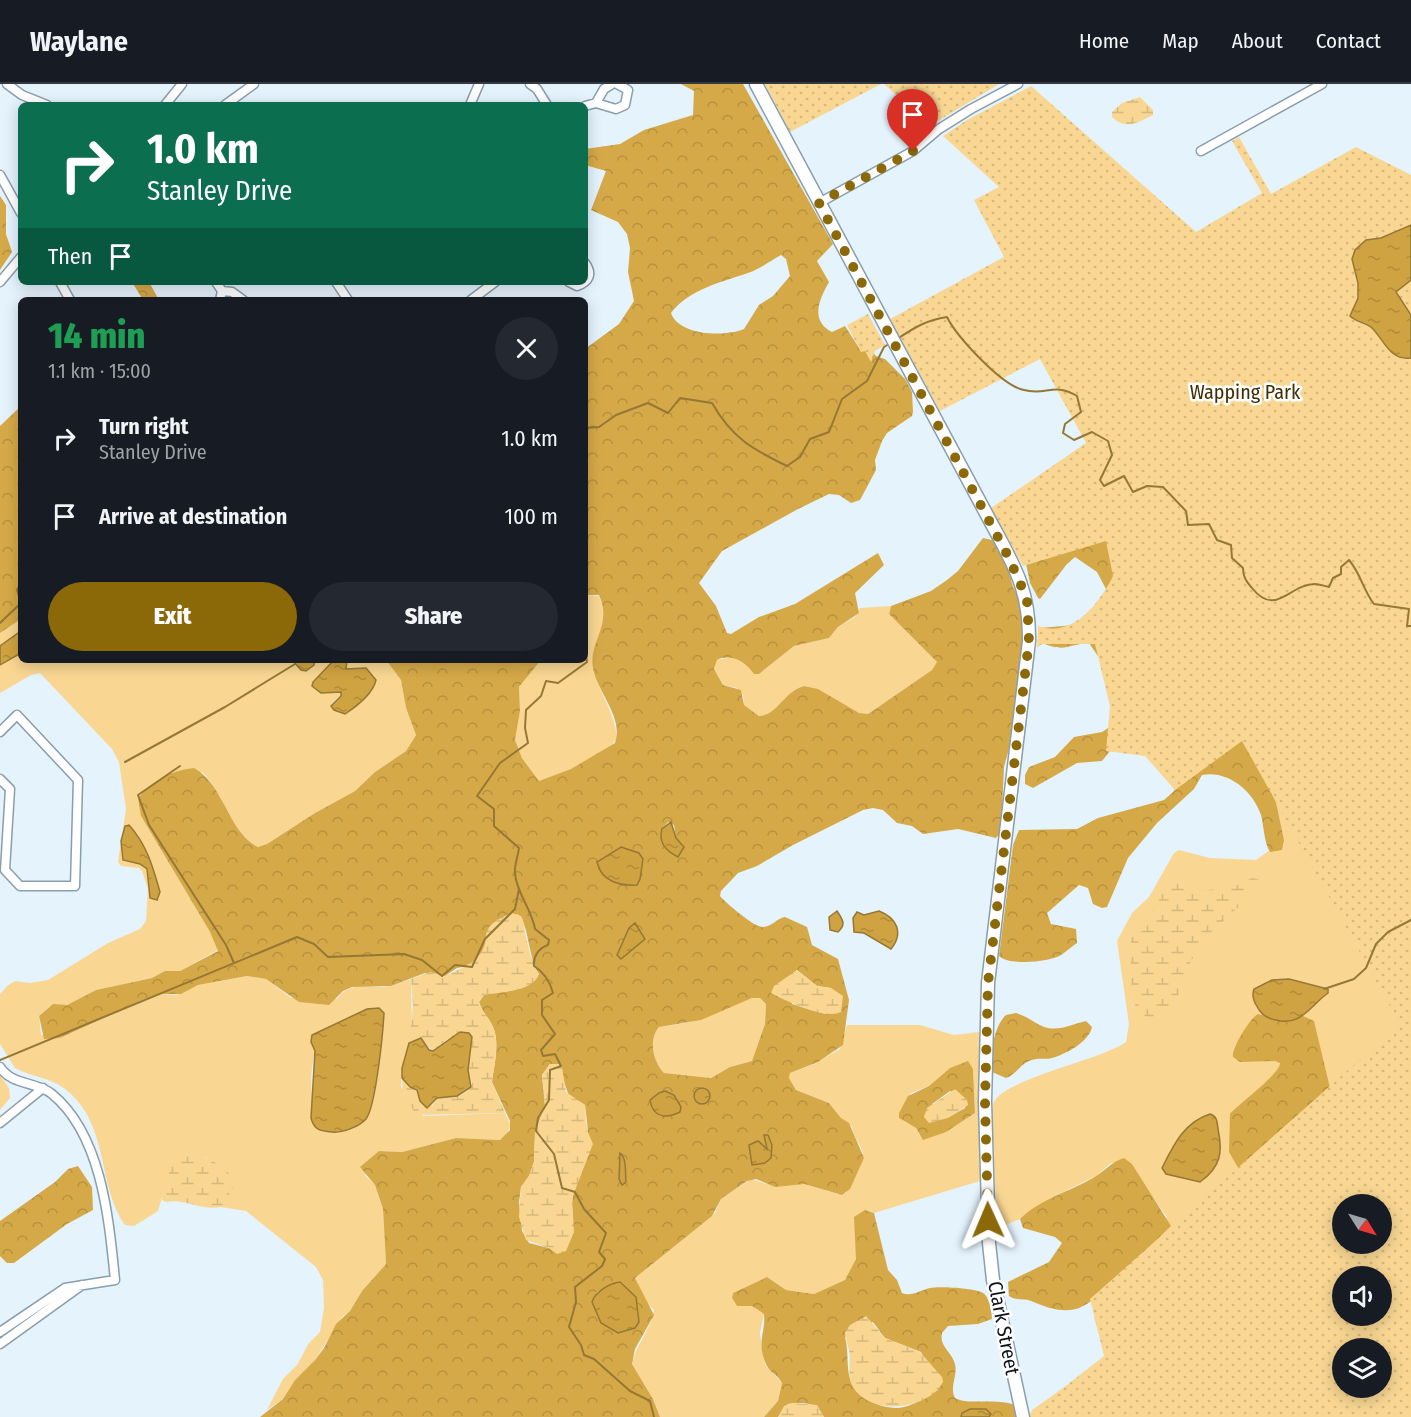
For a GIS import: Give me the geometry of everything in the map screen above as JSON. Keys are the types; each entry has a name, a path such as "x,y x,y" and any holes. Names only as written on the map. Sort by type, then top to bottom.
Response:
{"main road":[{"name":"Clark Street","path":"756,84 1020,578 1030,619 988,983 985,1091 989,1243 993,1280 1023,1417"}],"street":[{"path":"6,84 22,95 40,102"},
{"path":"167,102 182,84"},
{"path":"229,102 254,84"},
{"path":"471,102 478,84"},
{"path":"530,84 537,89 545,102"},
{"path":"596,103 604,89 612,84"},
{"path":"588,105 596,103 616,109 625,105 628,90 617,84"},
{"path":"819,203 913,151 971,109 1018,84"},
{"path":"1201,151 1310,87 1322,84"},
{"path":"0,175 18,208"},
{"path":"0,282 18,260"},
{"path":"475,297 491,285"},
{"path":"221,295 232,292 239,297"},
{"path":"0,778 10,789 2,870 20,886 75,886 78,780 17,715 1,730"},
{"path":"0,1068 12,1078 43,1088 54,1096 73,1119 91,1150 112,1240 115,1280 65,1288 0,1332"},
{"path":"0,1123 43,1088"},
{"path":"0,1344 82,1285"}],"green space":[{"path":"681,84 743,84 833,244 817,261 829,282 818,308 821,321 832,332 845,326 861,351 871,350 876,356 885,359 905,379 912,392 913,412 912,416 887,433 882,441 875,460 876,470 860,500 851,503 839,495 829,494 798,509 722,551 699,583 716,606 727,633 731,634 759,617 795,604 878,553 884,565 855,593 859,613 838,627 829,638 794,646 759,674 754,674 747,666 733,658 717,660 714,669 723,685 741,690 744,705 759,716 771,712 791,693 804,686 818,689 859,713 868,714 932,670 937,662 889,614 891,606 931,591 958,571 983,538 992,540 1007,564 1013,587 1022,603 1024,613 1023,648 1012,737 1004,767 1001,832 996,838 958,829 923,834 912,826 897,823 883,810 873,808 863,810 757,866 738,873 721,891 720,896 728,904 759,926 769,926 785,917 807,927 812,945 838,959 849,1000 843,1045 818,1062 790,1073 789,1078 796,1090 829,1103 841,1118 849,1123 864,1158 850,1189 842,1195 804,1184 775,1187 756,1179 747,1181 721,1199 712,1216 635,1278 654,1315 635,1349 632,1364 653,1399 660,1417 260,1417 283,1399 295,1380 324,1348 336,1324 350,1311 362,1291 386,1264 383,1209 375,1185 360,1167 379,1151 402,1152 456,1138 500,1140 510,1130 510,1121 492,1082 496,1054 495,1033 479,1002 484,995 515,990 529,985 539,974 521,918 517,914 479,957 467,966 457,968 445,976 425,973 391,986 352,987 343,991 329,1005 299,1002 266,979 247,976 198,985 181,994 160,994 60,1038 44,1039 39,1016 53,1004 67,1005 96,990 152,978 165,971 180,971 218,951 210,932 141,816 138,798 149,786 178,771 194,768 213,785 239,830 248,840 258,847 267,844 355,791 375,772 406,751 416,735 406,708 401,680 388,663 539,663 519,687 520,711 515,740 522,758 539,781 571,769 615,743 616,724 595,677 592,659 602,625 603,606 599,595 588,595 588,347 619,324 634,301 628,272 630,248 627,234 618,222 591,210 606,171 588,166 588,149 620,144 644,130 693,115 694,91","holes":["781,255 786,259 790,276 773,296 759,305 744,329 726,333 703,333 683,326 671,313 696,292 752,271","668,822 674,825 676,838 684,847 678,857 670,852 662,829","629,928 645,939 617,955","797,970 817,986 831,988 825,1014 792,1004 787,978","752,998 760,998 766,1004 765,1024 752,1061 730,1067 711,1078 664,1073 657,1063 653,1050 654,1038 659,1027 701,1020","550,1064 564,1082 569,1096 585,1105 588,1130 573,1199 573,1217 549,1248 529,1243 522,1231 519,1202 521,1187 529,1176 534,1162 535,1133 545,1105 542,1075","651,1105 681,1105 680,1112 660,1116","619,1155 625,1160 626,1182 622,1185 619,1179","613,1283 626,1332 596,1293"]},
{"path":"765,84 881,84 790,132"},
{"path":"884,84 999,84 930,126"},
{"name":"Wapping Park","path":"1031,86 1196,232 1262,193 1232,141 1239,137 1271,194 1356,147 1411,175 1411,1417 1031,1417 1030,1414 1104,1356 1090,1299 1400,1024 1242,741 1175,790 1145,756 1106,751 1110,706 1095,644 1042,644 1037,648 1038,626 1051,629 1074,623 1093,607 1113,576 1106,541 1023,566 991,508 1086,443 1040,359 940,411 890,319 1004,257 974,200 999,187 943,136 967,120"},
{"path":"1140,97 1153,110 1153,115 1132,124 1123,124 1112,117 1112,112 1122,103"},
{"path":"0,196 6,205 6,234 12,252 0,270"},
{"path":"134,285 151,285 157,297 141,297"},
{"path":"868,314 885,345 875,351 871,362 865,351 861,352 847,325"},
{"path":"18,409 18,621 0,633 0,426"},
{"path":"995,510 1093,511 1253,692 1284,840 1282,850 1270,852 1261,815 1246,790 1230,779 1212,774 1202,775 1194,789 1157,823 1128,858 1107,907 1102,908 1093,904 1088,888 1079,885 1047,913 1051,924 1076,929 1077,943 1061,955 1030,962 1011,961 999,956 1013,845 1019,830 1077,829 1098,818 1164,800 1174,791 1178,782 1171,763 1114,746 1102,761 1077,763 1033,788 1025,784 1025,775 1029,767 1055,757 1074,737 1102,732 1117,722 1100,659 1089,643 1062,648 1050,646 1043,643 1039,628 1099,623 1106,589 1097,572 1075,557 1040,599 1038,598 1030,583 1024,554 1001,531 993,514"},
{"path":"588,595 599,596 603,618 594,668 616,729 617,738 613,744 582,764 557,776 539,781 522,758 515,740 520,711 519,687 539,663 588,663"},
{"path":"891,606 889,614 937,662 932,670 868,714 853,711 804,686 791,693 771,712 759,716 744,705 743,695 737,688 723,685 714,669 717,660 732,657 763,671 794,646 829,638 838,627 855,617 860,608"},
{"path":"18,621 18,633 0,646 0,633"},
{"path":"18,655 18,663 294,663 297,667 315,663 331,663 326,669 342,694 332,703 332,708 366,668 346,669 347,663 388,663 401,680 406,708 416,735 406,751 375,772 355,791 267,844 258,847 248,840 234,822 217,790 202,772 159,779 144,791 141,816 210,932 218,950 180,971 165,972 152,978 96,990 67,1005 49,1007 39,1016 41,1035 60,1038 160,994 176,995 198,985 247,976 266,979 291,998 337,999 342,993 353,988 384,987 411,979 412,1036 402,1068 401,1087 423,1116 505,1113 511,1126 504,1138 500,1140 456,1138 402,1152 379,1151 365,1175 375,1185 383,1209 386,1264 362,1291 350,1311 342,1317 315,1360 295,1380 283,1399 267,1410 283,1379 297,1365 309,1343 320,1332 324,1308 323,1280 316,1267 246,1211 221,1207 224,1169 205,1157 162,1198 158,1211 134,1226 125,1225 110,1191 96,1136 79,1103 59,1085 15,1068 0,1044 0,994 7,986 15,981 30,983 48,980 108,943 140,929 146,921 148,889 139,868 121,866 118,862 126,809 119,762 112,749 40,673 31,675 0,693 0,665","holes":["384,1013 378,1076 369,1114 341,1132 319,1130 313,1104 312,1069 320,1031 346,1019"]},
{"path":"1253,692 1404,1017 1411,1417 1030,1417 1032,1410 1107,1357 1094,1318 1167,1217 1138,1177 1132,1164 1111,1163 1096,1176 1051,1198 1020,1219 997,1229 993,1103 1015,1085 1096,1056 1126,1042 1129,1024 1117,941 1132,913 1149,897 1174,853 1179,850 1210,858 1256,860 1284,840"},
{"path":"1252,878 1261,880 1263,884 1201,942 1185,973 1176,1003 1157,1019 1147,1018 1133,1000 1131,938 1143,930 1165,889 1182,882 1203,891 1235,886"},
{"path":"512,913 521,916 523,920 531,956 539,974 530,985 484,995 479,1002 495,1033 496,1054 492,1082 505,1113 417,1115 403,1097 402,1078 432,1106 437,1098 457,1096 466,1092 472,1084 468,1070 472,1037 447,1040 433,1051 419,1038 409,1043 413,1006 411,979 430,972 445,976 462,968 477,958 482,951 486,934 492,924"},
{"path":"797,970 817,986 831,988 843,996 841,1012 825,1014 816,1012 771,993 774,986"},
{"path":"752,998 760,998 766,1004 765,1024 752,1061 730,1067 711,1078 664,1073 657,1063 653,1050 654,1038 659,1027 691,1022"},
{"path":"1016,1013 1047,1028 1059,1028 1086,1021 1092,1027 1082,1042 1064,1054 1029,1061 1006,1078 992,1072 992,1050 1002,1019 1006,1015"},
{"path":"1258,1014 1286,1020 1303,1016 1314,1021 1330,1088 1241,1173 1229,1152 1230,1114 1274,1074 1280,1063 1275,1061 1240,1062 1233,1057 1242,1034 1250,1021"},
{"path":"847,1025 920,1025 954,1035 979,1032 981,1037 980,1181 874,1213 870,1211 857,1250 855,1264 845,1280 814,1294 786,1290 767,1277 733,1293 732,1298 737,1306 752,1306 764,1314 760,1333 763,1356 766,1366 782,1383 778,1401 764,1417 660,1417 653,1399 632,1364 654,1310 644,1300 635,1278 715,1213 721,1199 751,1179 770,1185 804,1184 837,1194 846,1193 863,1157 852,1127 829,1103 796,1090 789,1078 790,1073 814,1064 840,1049","holes":["950,1068 973,1069 975,1113 946,1132 920,1136 916,1128 903,1121 899,1113 911,1093 929,1086"]},
{"path":"968,1061 973,1069 975,1113 946,1132 923,1140 916,1128 899,1118 899,1113 908,1096 929,1086 950,1068","holes":["950,1091 967,1100 965,1108 949,1117 932,1104"]},
{"path":"550,1064 559,1064 562,1067 566,1092 585,1105 587,1130 593,1144 572,1198 574,1232 566,1251 557,1254 549,1248 526,1240 519,1217 521,1187 529,1176 534,1162 535,1133 545,1105 542,1075"},
{"path":"0,1075 9,1088 10,1098 0,1110"},
{"path":"955,1089 967,1100 968,1105 948,1118 929,1123 924,1117 927,1108"},
{"path":"190,1154 217,1164 229,1173 236,1183 221,1207 213,1208 162,1200 171,1166"},
{"path":"1124,1158 1132,1164 1171,1226 1112,1285 1076,1309 1053,1309 1009,1296 1008,1282 1049,1262 1062,1243 1055,1237 1023,1228 1020,1219 1036,1206 1084,1183"},
{"path":"78,1166 92,1187 93,1210 67,1224 14,1263 7,1263 0,1256 0,1221 55,1182 68,1169"},
{"path":"865,1210 874,1213 888,1270 897,1280 902,1293 909,1294 930,1288 949,1287 979,1291 987,1297 992,1319 978,1324 948,1326 942,1333 942,1342 955,1364 953,1394 955,1398 961,1400 1015,1405 1019,1417 989,1417 990,1414 986,1409 970,1409 961,1417 824,1417 814,1406 800,1403 788,1404 778,1417 764,1417 778,1401 782,1383 767,1367 763,1356 764,1314 752,1306 737,1306 732,1298 733,1293 767,1277 786,1290 814,1294 845,1280 856,1259 854,1217","holes":["873,1322 885,1338 921,1352 938,1390 913,1404 896,1408 872,1402 858,1392 850,1379 845,1337"]},
{"path":"866,1316 885,1338 920,1352 942,1377 943,1382 936,1391 913,1404 899,1406 885,1406 861,1397 851,1382 850,1355 845,1332 850,1325"},
{"path":"793,1403 817,1405 824,1417 778,1417 784,1406"}],"water":[{"path":"1411,225 1411,280 1396,292 1411,315 1411,358 1403,358 1392,353 1371,327 1350,316 1358,298 1358,283 1352,259 1355,250 1366,240 1381,238"},
{"path":"18,633 18,655 0,665 0,646"},
{"path":"295,663 314,663 306,671 301,670"},
{"path":"331,663 347,663 346,669 366,668 376,680 368,695 345,714 334,710 331,706 341,696 341,692 321,693 312,686"},
{"path":"671,822 676,838 684,847 678,857 667,849 661,838 662,829"},
{"path":"129,825 145,848 152,865 160,892 157,900 150,898 147,869 140,864 123,860 121,841 125,826"},
{"path":"621,847 639,853 643,859 637,885 612,881 602,874 599,868 597,862"},
{"path":"837,911 843,924 838,932 830,930 829,917"},
{"path":"879,911 890,918 897,927 897,937 891,949 864,933 854,932 853,918 857,912 864,915"},
{"path":"635,923 645,939 621,959 617,955 629,928"},
{"path":"1289,979 1328,989 1328,993 1299,1018 1285,1021 1265,1016 1255,1003 1254,989 1272,980"},
{"path":"379,1008 384,1013 381,1051 373,1100 366,1119 355,1127 341,1132 318,1129 311,1118 315,1051 311,1042 312,1035 367,1009"},
{"path":"460,1032 469,1033 472,1037 468,1070 471,1087 457,1096 437,1098 427,1108 420,1101 417,1090 410,1087 402,1078 402,1068 409,1043 421,1038 429,1050 433,1051"},
{"path":"699,1088 705,1088 710,1096 708,1102 699,1104 694,1099 694,1093"},
{"path":"665,1091 674,1095 681,1107 680,1112 665,1116 657,1114 654,1110 650,1100"},
{"path":"1210,1114 1216,1119 1220,1137 1219,1158 1212,1171 1200,1182 1166,1174 1162,1168 1180,1136 1193,1123"},
{"path":"764,1135 768,1135 772,1145 771,1158 765,1163 752,1165 749,1145 758,1141 767,1149"},
{"path":"620,1153 624,1158 626,1182 622,1185 619,1179"},
{"path":"620,1282 636,1297 639,1322 635,1328 618,1333 601,1323 592,1302 603,1289"},
{"path":"970,1409 986,1409 991,1414 989,1417 961,1417 962,1413"}],"waterway":[{"path":"897,339 926,322 947,317 981,360 1015,387 1038,392 1062,390 1077,396 1081,412 1065,424 1063,433 1074,440 1092,432 1108,441 1112,455 1100,480 1104,486 1124,476 1133,492 1147,486 1163,487 1186,511 1188,525 1209,524 1217,540 1231,545 1232,558 1243,568 1247,581 1252,588 1268,600 1276,600 1306,585 1317,584 1329,587 1333,578 1341,574 1341,567 1349,560 1374,604 1409,609 1407,626 1411,626"},
{"path":"588,428 599,427 616,415 648,403 668,413 680,398 712,403 735,434 763,454 787,466 800,457 810,439 829,432 842,399 867,381 884,347 889,344"},
{"path":"18,588 18,593"},
{"path":"0,623 18,606"},
{"path":"586,663 558,683 546,681 541,696 526,710 525,728 528,743 500,763 477,796 494,809 494,826 519,848 515,870 518,887 535,929 549,940 548,945 542,948 534,959 534,966 546,978 553,993 542,1000 542,1015 555,1034 541,1050 543,1056 555,1054 561,1066 550,1070 549,1100 538,1118 536,1131 554,1154 562,1188 575,1192 584,1209 606,1233 599,1252 605,1259 602,1266 575,1287 576,1302 569,1327 581,1345 584,1355 594,1359 630,1391 650,1401 654,1417"},
{"path":"125,762 225,707 295,664"},
{"path":"180,766 138,795 149,825 226,945 234,963"},
{"path":"0,1060 297,937 314,944 328,957 404,954 422,960 442,976 455,965 472,967 485,939 515,909 519,889"},
{"path":"1324,989 1354,979 1366,968 1376,944 1388,932 1411,920"}],"route":[{"path":"913,151 819,203 988,517 1020,578 1027,599 1030,619 1029,641 986,1011 985,1102 988,1220"}]}
